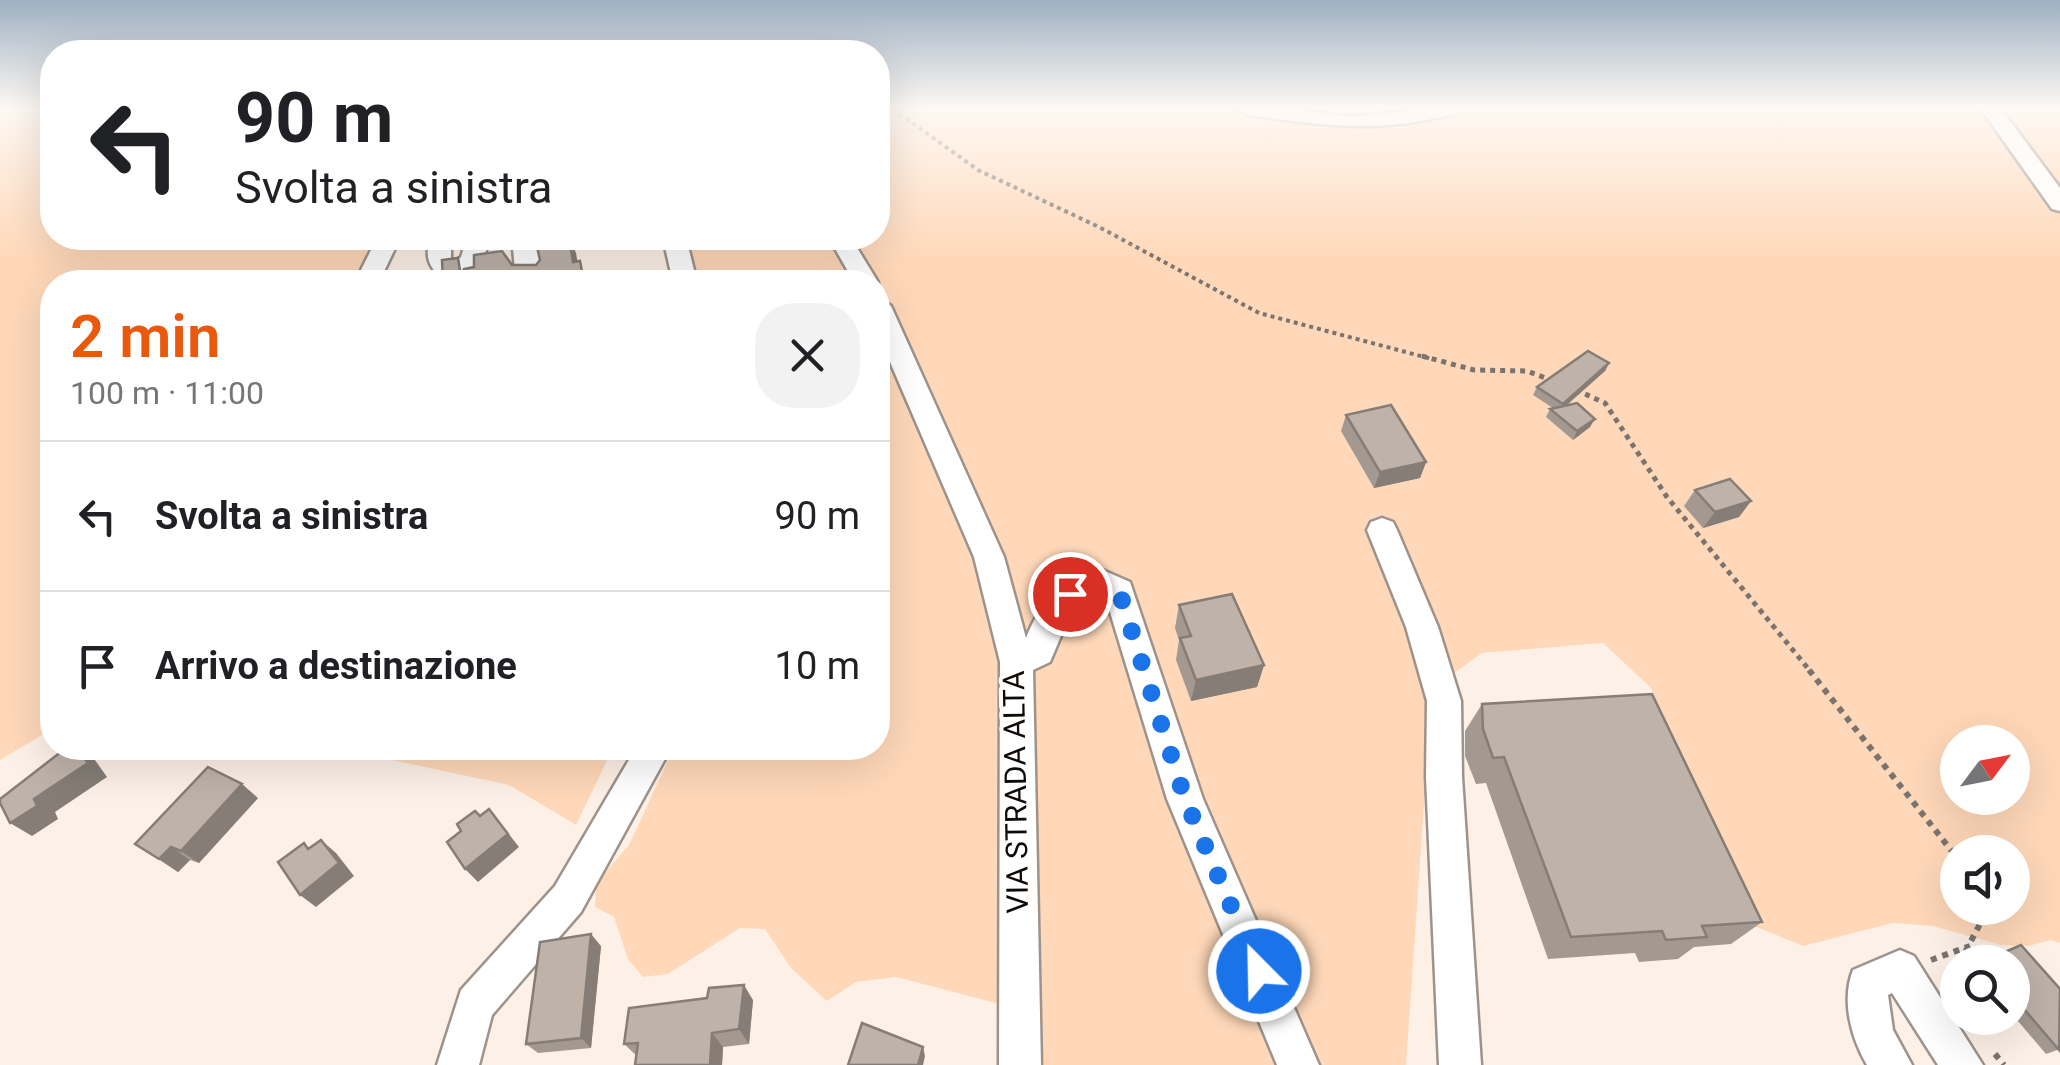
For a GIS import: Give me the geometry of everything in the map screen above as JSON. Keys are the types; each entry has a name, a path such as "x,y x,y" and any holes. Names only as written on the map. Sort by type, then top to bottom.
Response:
{"street":[{"path":"2027,159 2060,204"},
{"path":"439,250 438,262 450,270 472,261 475,250"},
{"name":"VIA STRADA ALTA","path":"890,333 990,557 1016,662 1020,1065"},
{"path":"1382,530 1422,626 1444,701 1444,776 1460,1065"},
{"path":"1016,662 1038,652 1046,622 1070,594 1098,580 1119,591 1185,799 1298,1065"},
{"path":"458,1065 476,1004 568,898 647,760"},
{"path":"1891,1065 1873,1036 1867,984 1900,970 1962,1065"}],"path":[{"path":"962,159 1259,313 1474,370 1526,371 1604,403 1667,497 1940,835"}],"shaded area":[{"path":"0,159 40,159 40,250 374,250 365,270 40,270 40,736 0,760"},
{"path":"890,159 2060,159 2060,943 2051,940 2030,945 2001,945 1933,926 1893,923 1803,946 1754,926 1651,688 1603,643 1482,653 1432,689 1406,1065 1044,1065 1040,1032 1027,1011 896,977 856,982 827,1001 791,968 765,929 740,928 668,974 643,977 628,959 614,917 595,907 596,883 629,845 668,760 890,760 890,270 696,270 690,250 890,250"},
{"path":"392,760 607,760 576,825 509,785"}],"building":[{"path":"538,250 571,250 573,262 580,261 582,270 464,270 474,267 474,255 502,251 512,265 536,265 540,260"},
{"path":"458,258 460,270 442,270 442,260"},
{"path":"1588,351 1609,363 1563,404 1537,387"},
{"path":"1577,403 1595,419 1577,431 1550,409"},
{"path":"1391,405 1426,462 1380,472 1346,415"},
{"path":"1730,479 1751,501 1715,512 1695,490"},
{"path":"1232,594 1264,665 1196,680 1180,638 1191,636 1179,605"},
{"path":"1652,694 1762,922 1702,926 1707,937 1666,940 1662,931 1571,937 1504,757 1493,758 1483,729 1482,704"},
{"path":"50,760 88,763 34,799 37,806 10,823 0,799"},
{"path":"208,767 242,784 181,851 171,847 159,859 135,844"},
{"path":"489,809 508,834 465,869 447,842 461,831 457,824 475,811 480,816"},
{"path":"321,840 339,863 300,895 278,862 304,843 308,849"},
{"path":"591,934 581,1038 526,1044 540,942"},
{"path":"2030,955 2060,989 2059,1050 2030,1016"},
{"path":"744,985 739,1029 712,1033 710,1065 635,1065 638,1043 624,1044 629,1008 707,998 709,988"},
{"path":"862,1023 923,1047 918,1065 848,1065"}],"route":[{"path":"1070,594 1098,580 1119,591 1185,799 1259,971"}]}
